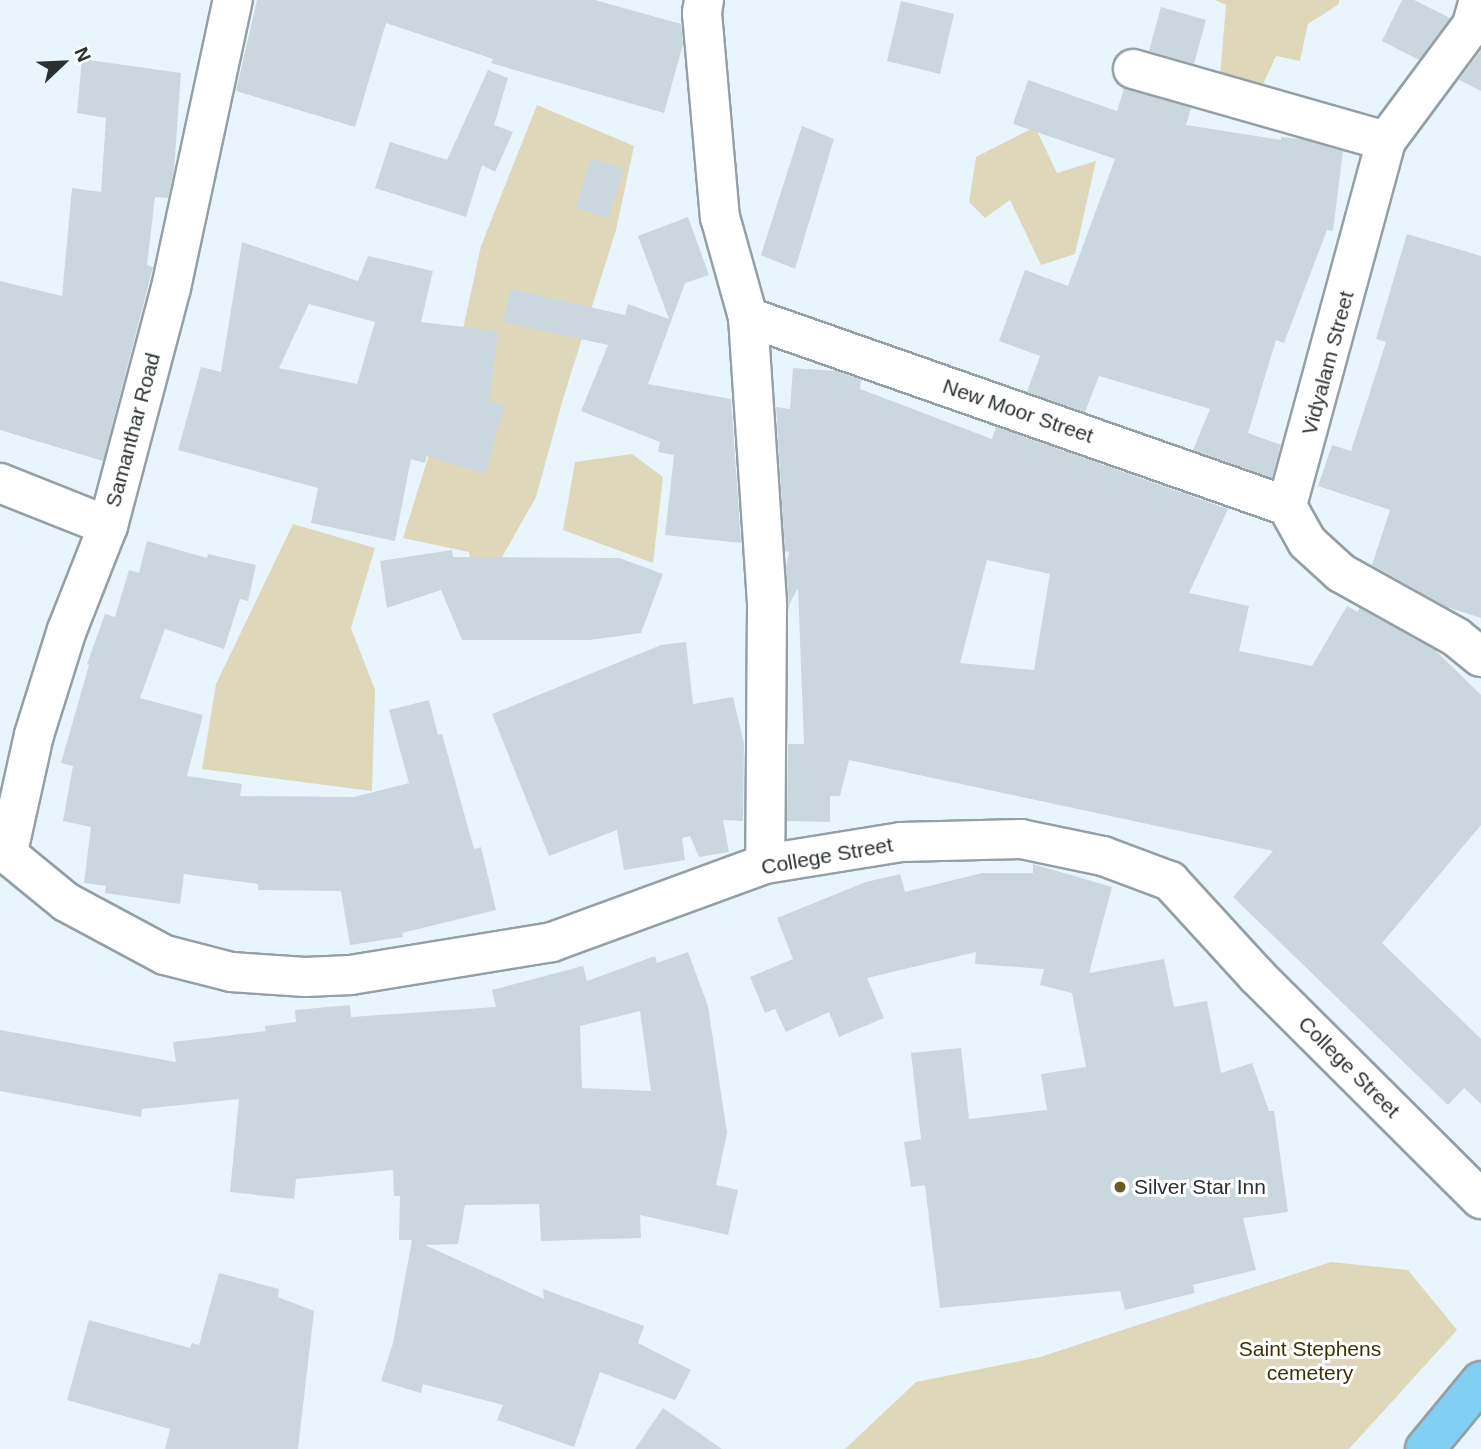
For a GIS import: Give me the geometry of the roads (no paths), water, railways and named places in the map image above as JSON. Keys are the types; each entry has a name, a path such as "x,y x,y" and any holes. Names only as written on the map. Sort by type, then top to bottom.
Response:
{"main road":[{"path":"1425,1449 1481,1381"}],"street":[{"name":"Samanthar Road","path":"4,850 42,709 67,630 108,526 171,288 233,0"},
{"path":"704,0 702,13 720,217 748,317 767,606 765,864"},
{"name":"Vidyalam Street","path":"1287,506 1386,141 1472,25 1479,0"},
{"path":"1133,69 1386,141"},
{"name":"New Moor Street","path":"748,317 1287,506"},
{"path":"0,483 108,526"},
{"path":"1287,506 1307,542 1341,573 1456,636 1481,657"},
{"name":"College Street","path":"4,850 66,902 165,955 231,972 305,977 351,975 552,942 765,864 901,842 1021,839 1103,856 1170,881 1257,976 1481,1199"}],"place":[{"name":"Silver Star Inn","path":"1120,1187"}],"park label":[{"name":"Saint Stephens cemetery","path":"1310,1361"}]}
